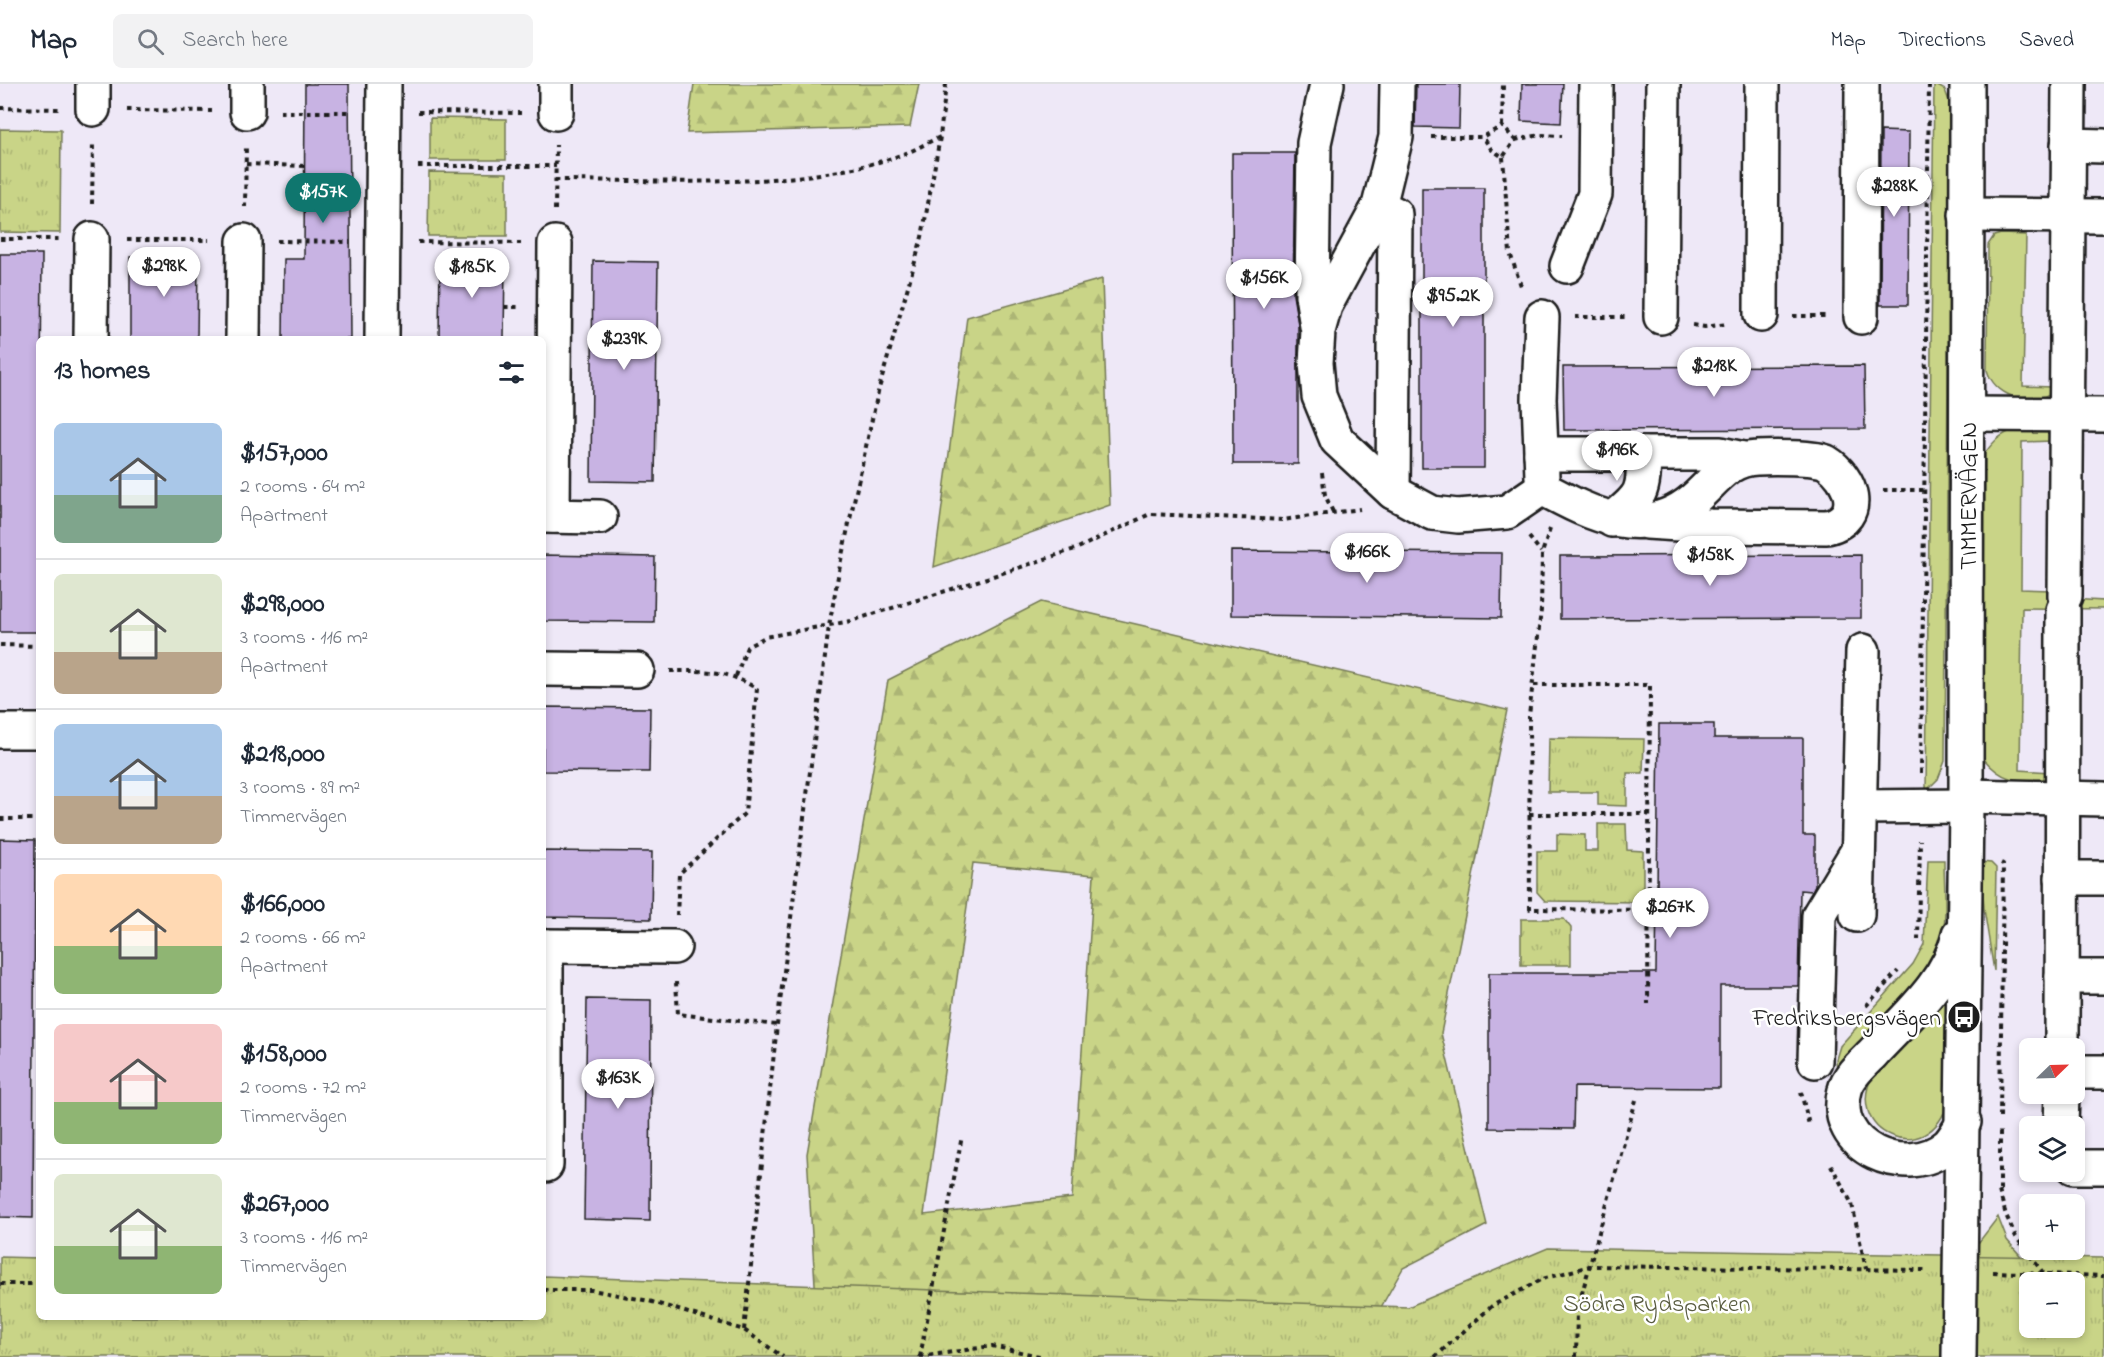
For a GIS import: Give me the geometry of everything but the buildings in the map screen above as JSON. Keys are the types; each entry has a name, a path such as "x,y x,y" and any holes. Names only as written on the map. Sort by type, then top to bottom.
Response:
{"street":[{"path":"382,336 384,84"},
{"path":"1318,331 1312,295 1314,143 1327,84"},
{"path":"1396,84 1396,137 1379,206 1325,306 1318,331 1316,363 1319,396 1337,440 1393,492 1432,513 1458,516 1507,512 1556,496 1612,520 1710,526 1827,526 1839,524 1847,515 1851,501 1849,489 1842,474 1824,460 1744,459 1721,454 1541,454"},
{"path":"1567,266 1595,194 1596,84"},
{"path":"1661,316 1663,84"},
{"path":"1761,315 1762,84"},
{"path":"1861,317 1862,84"},
{"name":"TIMMERVÄGEN","path":"1965,908 1958,940 1939,980 1856,1071 1845,1088 1841,1109 1852,1133 1869,1152 1895,1161 1921,1159 1948,1145 1964,1122 1968,414 1967,84"},
{"path":"2062,1038 2069,84"},
{"path":"2068,146 2104,146"},
{"path":"1379,206 1395,214 1393,492"},
{"path":"1966,215 2104,216"},
{"path":"91,336 92,239"},
{"path":"243,336 244,241"},
{"path":"555,243 548,516 600,517"},
{"path":"1542,317 1541,454 1556,496"},
{"path":"1968,414 2104,415"},
{"path":"1612,520 1635,501 1643,488 1644,454"},
{"path":"1647,522 1669,515 1694,499 1725,468 1744,459"},
{"path":"1857,915 1863,651"},
{"path":"546,669 637,670"},
{"path":"0,731 36,731"},
{"path":"1860,807 1920,806 1966,801 2104,799"},
{"path":"1815,1061 1819,915 1859,849"},
{"path":"2062,878 2104,878"},
{"path":"546,946 674,947"},
{"path":"2062,977 2104,977"},
{"path":"2085,1072 2104,1072"},
{"path":"1959,1357 1964,1122"},
{"path":"2085,1167 2104,1167"}],"path":[{"path":"744,1330 777,1025 829,626 878,392 922,237 940,137 946,84"},
{"path":"1503,84 1502,126 1515,140"},
{"path":"1915,947 1919,937 1929,84"},
{"path":"92,239 93,97"},
{"path":"244,241 247,98"},
{"path":"555,243 556,98"},
{"path":"1396,137 1483,137 1502,126"},
{"path":"1595,137 1540,135 1515,140 1503,157 1509,253 1523,290 1542,317 1661,316 1705,327 1726,325 1747,316 1761,315 1861,317"},
{"path":"555,180 777,179 834,173 899,156 940,137"},
{"path":"1483,137 1491,149 1503,157"},
{"path":"246,164 304,166"},
{"path":"384,166 556,166"},
{"path":"736,676 747,647 765,637 829,626 1078,548 1150,514 1284,520 1368,508 1393,492"},
{"path":"1556,496 1551,527 1542,553 1541,610 1529,716 1530,909 1648,910"},
{"path":"0,645 36,646"},
{"path":"637,670 712,671 736,676 757,689 745,813 679,874 674,947 678,1014 777,1025"},
{"path":"1534,685 1650,685 1648,1004"},
{"path":"1530,814 1649,814"},
{"path":"0,819 36,819"},
{"path":"1863,1009 1903,966"},
{"path":"1811,1129 1800,1095 1815,1061"},
{"path":"1576,1357 1577,1311 1636,1100"},
{"path":"962,1136 920,1357 992,1346 1044,1357"},
{"path":"1830,1163 1852,1204 1866,1269"},
{"path":"1435,1357 1492,1306 1542,1279 1590,1266 1934,1270"},
{"path":"1991,1272 2104,1276"},
{"path":"0,1284 36,1284"},
{"path":"546,1290 592,1290 649,1301 744,1330 783,1357"}],"green space":[{"path":"694,84 919,84 910,127 687,133"},
{"path":"1934,84 1945,90 1950,104 1945,761 1938,779 1926,791"},
{"path":"430,118 506,119 506,160 430,160"},
{"path":"0,129 61,130 60,233 0,232"},
{"path":"429,172 507,173 507,236 428,236"},
{"path":"2026,235 2023,386 2051,387 2049,394 2040,398 2022,399 2004,392 1991,379 1987,370 1988,245 1994,236"},
{"path":"1102,279 1110,505 934,567 967,317"},
{"path":"2015,430 2048,432 2051,441 2022,442 2021,589 2051,590 2052,598 2104,601 2104,609 2022,608 2020,770 2049,772 2046,779 2018,780 2004,776 1983,758 1985,453 1998,438"},
{"path":"1041,602 1507,710 1441,1033 1487,1225 1403,1268 1353,1357 819,1349 807,1154 888,680","holes":["973,863 1094,875 1072,1198 924,1215"]},
{"path":"1549,738 1644,739 1643,773 1627,773 1627,806 1598,805 1598,792 1548,792"},
{"path":"1598,824 1626,824 1627,850 1643,851 1643,902 1545,901 1537,892 1537,851 1557,851 1557,834 1585,835 1585,851 1598,851"},
{"path":"1928,860 1944,860 1945,912 1941,942 1935,956 1895,1007 1837,1070 1836,1059 1840,1046 1913,964 1924,944"},
{"path":"1981,862 1991,863 1996,868 1994,971 1984,909"},
{"path":"1521,919 1564,919 1571,928 1571,965 1521,965"},
{"path":"1943,996 1950,998 1948,1101 1938,1122 1924,1135 1907,1139 1891,1136 1877,1126 1868,1112 1867,1093 1875,1071"},
{"path":"1998,1217 2007,1240 2019,1254 2019,1260 2025,1261 1966,1259"},
{"name":"Södra Rydsparken","path":"1548,1248 2019,1256 2019,1260 2104,1258 2104,1357 0,1357 0,1257 36,1258 36,1320 546,1320 546,1276 1408,1307"}],"place":[{"name":"Fredriksbergsvägen","path":"1964,1017"}]}
